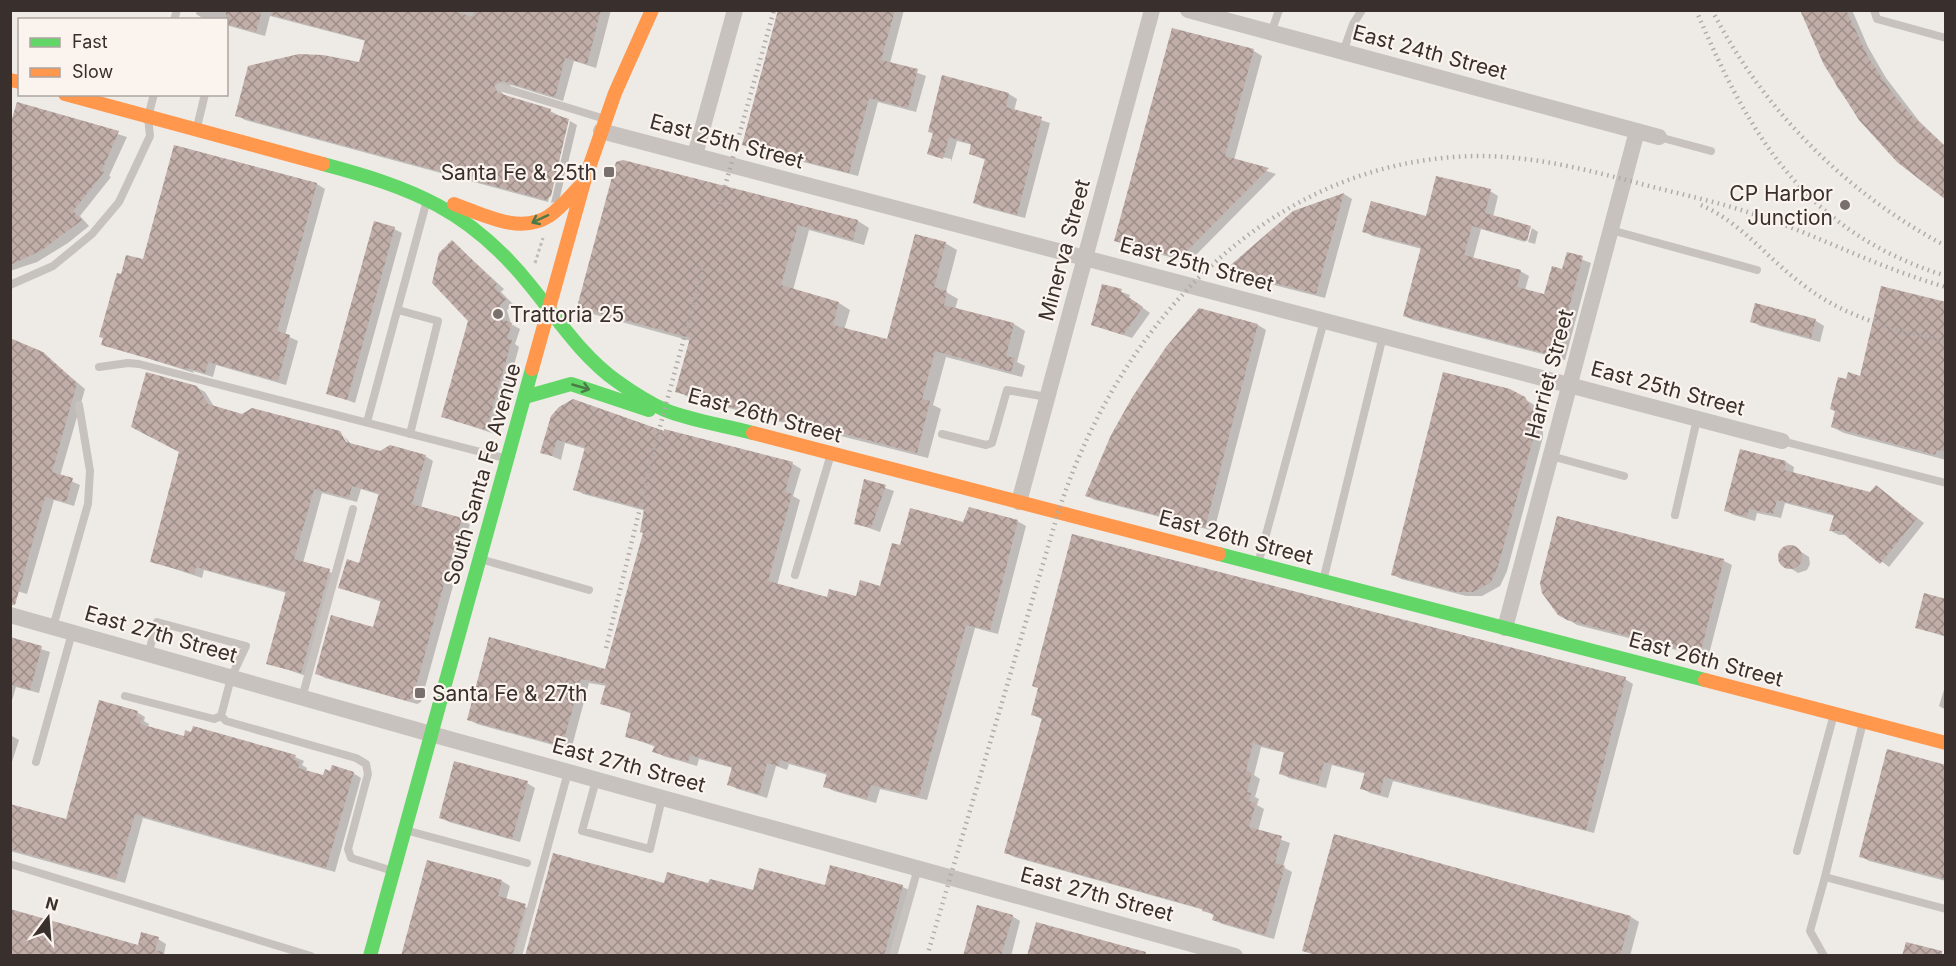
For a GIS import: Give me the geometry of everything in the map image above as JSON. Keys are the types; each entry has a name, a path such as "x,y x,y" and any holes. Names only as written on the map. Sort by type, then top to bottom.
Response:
{"street":[{"name":"South Santa Fe Avenue","path":"370,956 584,182 603,125 652,10"},
{"path":"694,155 735,10"},
{"name":"Minerva Street","path":"1019,502 1152,10"},
{"name":"East 24th Street","path":"1188,10 1659,137"},
{"path":"72,96 384,181 513,222 530,224 547,217 584,182"},
{"name":"East 25th Street","path":"603,125 694,155 1782,441"},
{"name":"Harriet Street","path":"1505,628 1638,131"},
{"path":"427,196 457,213 495,245 550,310"},
{"name":"East 26th Street","path":"550,310 604,372 664,410 1946,743"},
{"path":"525,397 571,384 640,408 693,418"},
{"name":"East 27th Street","path":"10,615 596,780 1236,956"}],"lane":[{"path":"1271,34 1279,10"},
{"path":"1343,52 1353,24 1362,10"},
{"path":"1874,10 1877,19 1946,38"},
{"path":"500,87 603,125"},
{"path":"10,285 53,266 92,234 119,202 150,136 148,117 153,96"},
{"path":"196,130 204,96"},
{"path":"1659,137 1711,151"},
{"path":"367,422 427,196"},
{"path":"1611,230 1757,270"},
{"path":"398,310 438,321 410,434"},
{"path":"1258,564 1324,321"},
{"path":"1323,581 1383,336"},
{"path":"99,368 128,363 139,364 508,459"},
{"path":"942,434 986,445 992,443 1007,390 1047,397"},
{"path":"53,627 88,504 90,471 79,405"},
{"path":"1675,515 1696,419"},
{"path":"1782,441 1946,483"},
{"path":"795,574 831,454"},
{"path":"1551,456 1624,476"},
{"path":"302,698 353,509"},
{"path":"480,559 589,590"},
{"path":"125,696 214,719 220,716 231,678 246,646 157,622 148,655"},
{"path":"36,762 72,633"},
{"path":"1797,851 1834,714"},
{"path":"220,716 226,721 356,758 366,764 368,774 348,849 351,858 393,871"},
{"path":"1824,956 1810,931 1863,722"},
{"path":"518,956 568,772"},
{"path":"596,780 582,831 650,849 662,798"},
{"path":"405,830 527,863"},
{"path":"10,864 311,956"},
{"path":"893,956 918,868"},
{"path":"1825,877 1946,909"}],"path":[{"path":"595,61 606,10"},
{"path":"537,261 546,229"}],"building":[{"path":"226,10 262,10 256,32 228,25 228,18 226,18"},
{"path":"272,10 450,10 473,17 475,10 601,10 587,64 565,58 555,97 502,81 494,86 498,93 551,109 550,113 569,119 551,196 546,200 235,116 248,66 299,54 323,55 359,62 365,40 271,15"},
{"path":"778,10 895,10 881,60 918,69 908,108 869,98 849,173 742,145"},
{"path":"1800,10 1846,10 1868,57 1892,93 1911,115 1946,147 1946,200 1897,162 1859,120 1824,65"},
{"path":"1172,28 1254,49 1225,156 1269,168 1180,258 1114,241"},
{"path":"942,75 1009,93 1006,107 1042,117 1017,215 973,203 985,159 969,154 971,144 949,137 943,159 927,154 933,133 928,132"},
{"path":"17,102 119,131 102,170 104,172 73,211 82,220 42,250 10,265 10,125"},
{"path":"174,145 317,183 277,331 290,335 278,381 208,362 205,373 187,368 188,370 101,345 103,338 99,337 117,273 121,274 126,255 143,259"},
{"path":"623,160 858,220 853,240 798,225 781,285 839,302 833,325 887,339 915,234 946,242 934,287 947,291 944,305 1014,323 1006,356 1015,358 1011,372 935,351 922,399 930,401 917,453 806,424 805,427 675,392 690,338 577,307 616,162"},
{"path":"1436,176 1491,189 1485,213 1531,226 1527,241 1472,226 1464,255 1521,270 1517,287 1544,294 1552,266 1562,269 1567,252 1583,256 1556,356 1403,316 1421,247 1362,232 1371,201 1426,216"},
{"path":"1344,193 1316,294 1225,270 1293,211"},
{"path":"374,221 395,227 347,400 326,394"},
{"path":"452,240 497,284 494,287 506,299 500,305 504,320 512,323 507,339 512,340 486,430 441,417 468,321 432,283 439,253"},
{"path":"1102,284 1122,289 1121,292 1143,307 1123,335 1091,325"},
{"path":"1881,286 1946,302 1946,452 1937,450 1935,455 1831,427 1835,411 1830,409 1838,377 1846,379 1848,372 1860,376"},
{"path":"1755,303 1816,319 1811,338 1750,322"},
{"path":"1199,308 1258,324 1205,528 1085,496 1111,435 1133,396 1166,347"},
{"path":"10,338 43,352 77,383 52,472 73,478 66,502 45,497 15,605 10,605"},
{"path":"146,372 197,386 208,404 242,414 252,408 340,431 346,442 380,451 390,445 426,455 412,504 462,518 413,697 407,701 315,674 331,615 373,627 381,600 338,588 347,559 359,563 379,493 352,486 349,498 314,489 294,559 330,569 301,673 266,664 286,591 196,567 194,574 150,562 179,452 131,427"},
{"path":"1443,372 1510,389 1525,397 1535,415 1535,432 1498,566 1491,582 1473,592 1456,592 1391,575"},
{"path":"573,399 664,431 664,429 793,462 785,492 792,494 768,581 827,597 829,589 856,596 860,580 880,586 892,543 900,545 910,508 963,522 969,507 1018,520 990,630 966,625 919,796 871,785 867,799 823,787 827,773 780,760 779,766 767,763 759,794 727,785 732,767 690,755 688,762 652,752 655,745 625,737 631,712 600,704 606,684 581,679 562,746 467,720 489,637 605,669 643,533 640,532 644,509 573,490 585,447 557,440 552,456 540,453 551,416 559,407"},
{"path":"1740,449 1786,461 1784,470 1870,492 1876,485 1917,518 1880,564 1840,531 1829,531 1834,515 1824,511 1777,500 1773,514 1749,509 1747,517 1724,511"},
{"path":"864,479 886,485 871,528 854,524"},
{"path":"1557,516 1724,559 1700,655 1567,620 1558,615 1542,593 1540,583"},
{"path":"1072,534 1626,677 1586,830 1384,777 1380,794 1360,789 1365,772 1324,762 1318,784 1279,774 1284,752 1253,743 1246,771 1252,773 1247,792 1251,793 1249,801 1256,803 1249,827 1282,836 1275,863 1285,866 1265,935 1212,920 1214,914 1202,911 1203,909 1004,853 1042,718 1031,715 1038,688 1032,686"},
{"path":"1790,545 1799,548 1802,557 1799,566 1790,569 1781,566 1778,557 1781,548"},
{"path":"1924,593 1946,599 1946,636 1915,628"},
{"path":"10,637 42,646 30,690 10,684"},
{"path":"99,700 138,711 136,716 142,718 140,724 184,736 185,730 191,732 193,726 296,755 294,760 300,762 298,768 323,775 325,769 330,771 332,765 354,772 326,868 135,814 116,879 10,849 10,804 66,819"},
{"path":"1887,749 1946,765 1946,879 1859,857"},
{"path":"454,761 528,781 512,839 439,818"},
{"path":"1334,834 1631,916 1620,956 1320,956 1302,951"},
{"path":"553,853 664,883 667,872 708,883 710,879 753,890 759,868 825,885 830,865 903,885 884,956 525,956"},
{"path":"427,860 502,880 498,896 526,904 512,956 401,956"},
{"path":"977,905 1013,915 1001,956 963,956"},
{"path":"10,909 138,945 141,932 159,937 155,950 163,952 162,956 10,956"},
{"path":"1036,922 1146,952 1145,956 1027,956"},
{"path":"1906,942 1942,951 1942,956 1902,956"}],"railway":[{"path":"720,204 774,10"},
{"path":"1696,10 1738,99 1762,138 1789,174 1820,206 1855,234 1897,257 1946,276"},
{"path":"1712,10 1756,82 1811,146 1875,201 1946,246"},
{"path":"927,956 1058,513 1085,443 1120,377 1164,316 1214,263 1272,218 1337,185 1407,163 1484,156 1504,157 1600,173 1738,209 1790,227 1919,279 1946,287"},
{"path":"1701,205 1729,221 1789,274 1836,306 1871,321 1946,342"},
{"path":"606,648 658,434 704,264"}],"traffic: fast":[{"path":"323,164 385,182 438,205 462,220 508,259 593,361 635,393 675,414 753,433"},
{"path":"370,956 532,369"},
{"path":"525,397 571,384 649,410"},
{"path":"1219,554 1705,680"}],"traffic: slow":[{"path":"532,369 584,182 615,93 652,10"},
{"path":"10,80 18,82"},
{"path":"72,96 323,164"},
{"path":"454,204 501,221 526,224 549,216 563,205 583,183"},
{"path":"753,433 1219,554"},
{"path":"1705,680 1946,743"}],"place":[{"name":"Santa Fe & 25th","path":"609,172"},
{"name":"CP Harbor Junction","path":"1845,205"},
{"name":"Trattoria 25","path":"498,314"},
{"name":"Santa Fe & 27th","path":"420,693"}]}
